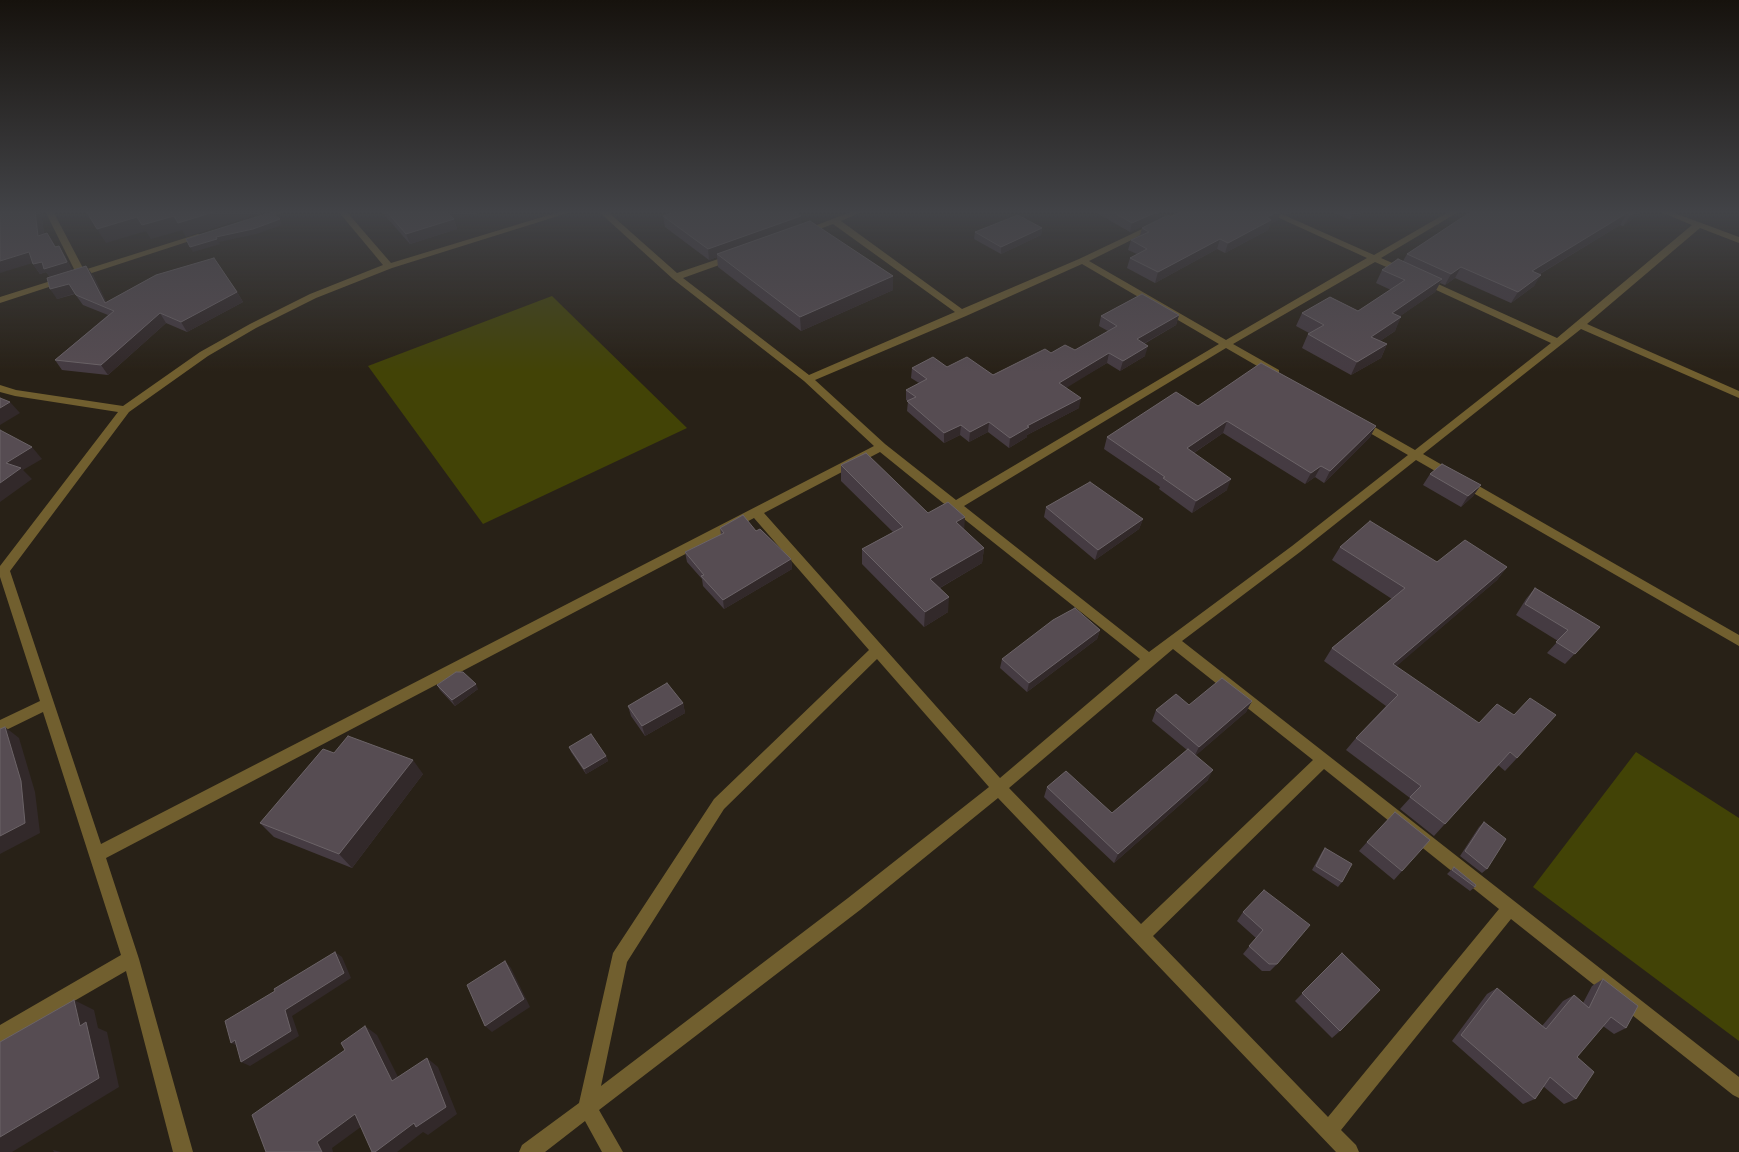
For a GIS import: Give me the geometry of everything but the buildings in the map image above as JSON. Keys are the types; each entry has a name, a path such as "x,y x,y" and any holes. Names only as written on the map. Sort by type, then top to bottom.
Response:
{"street":[{"path":"77,265 81,273"},
{"path":"0,300 108,265"},
{"path":"183,1152 131,959 49,704 2,569 126,410 204,354 252,326 313,296 393,265"},
{"path":"662,265 808,379 880,447 954,507 1149,659"},
{"path":"676,277 711,265"},
{"path":"895,265 963,314"},
{"path":"808,379 963,314 1074,265"},
{"path":"1089,265 1227,343 1286,379"},
{"path":"954,507 1227,343 1363,265"},
{"path":"1390,265 1558,342"},
{"path":"529,1152 854,904 999,788 1149,659 1174,642 1580,325 1651,265"},
{"path":"1580,325 1739,395"},
{"path":"0,388 14,393 126,410"},
{"path":"1354,420 1413,456 1739,641"},
{"path":"96,854 880,447"},
{"path":"756,512 999,788 1349,1152"},
{"path":"1174,642 1739,1088"},
{"path":"613,1152 587,1107 618,959 719,804 878,650"},
{"path":"0,727 49,704"},
{"path":"1141,936 1323,760"},
{"path":"1329,1131 1510,908"},
{"path":"0,1035 131,959"}],"shaded area":[{"path":"552,296 687,428 483,524 368,366"},
{"path":"1636,752 1739,818 1739,1041 1533,887"}]}
